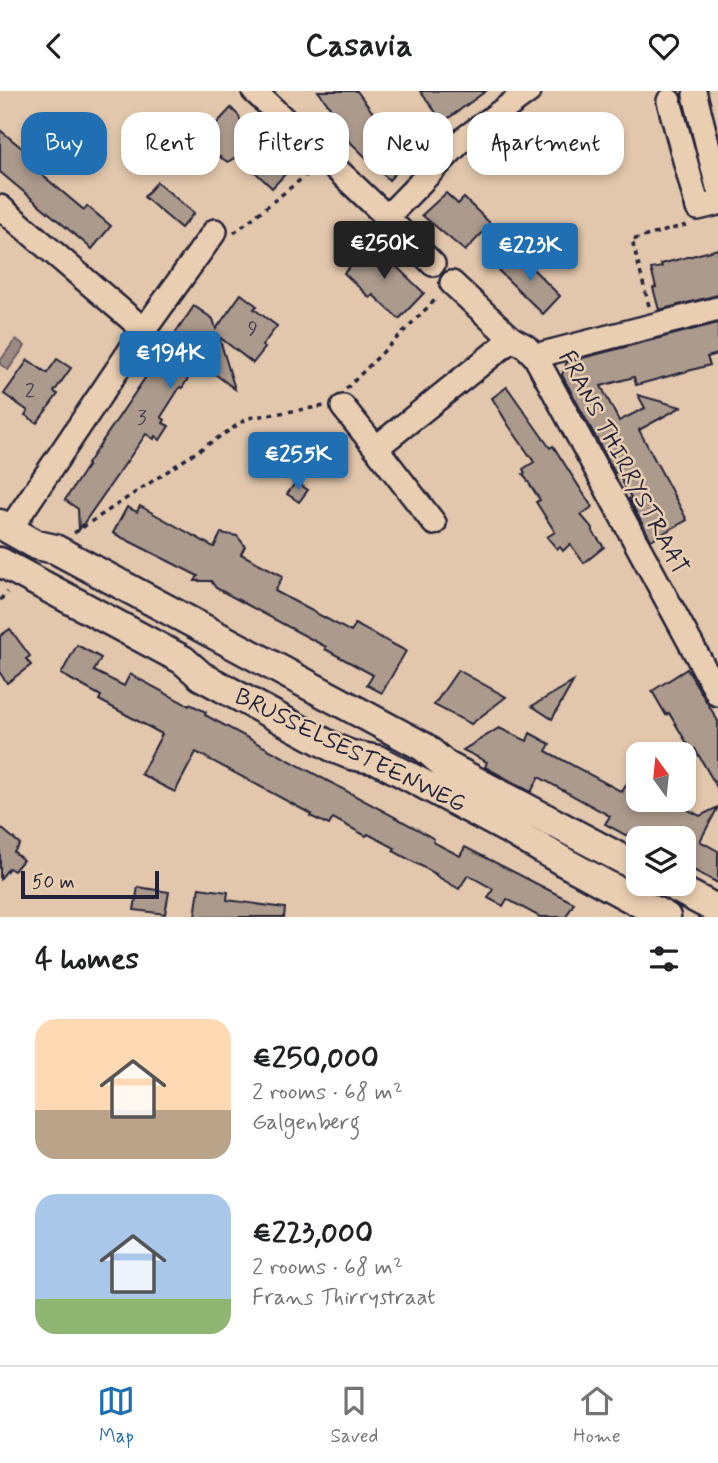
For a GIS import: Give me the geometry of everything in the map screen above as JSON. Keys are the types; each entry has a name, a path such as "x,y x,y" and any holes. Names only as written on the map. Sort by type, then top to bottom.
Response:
{"street":[{"path":"254,91 276,112"},
{"path":"387,217 461,141 529,91"},
{"path":"708,206 668,96 702,93 718,187"},
{"path":"342,175 433,264"},
{"path":"0,207 144,330"},
{"path":"5,526 215,231"},
{"name":"FRANS THIRRYSTRAAT","path":"452,283 512,339 535,356 718,694"},
{"path":"535,356 718,309"},
{"path":"376,448 512,339"},
{"path":"337,403 434,523"},
{"name":"BRUSSELSESTEENWEG","path":"5,526 37,545 55,549 424,747 445,765 626,861"},
{"name":"BRUSSELSESTEENWEG","path":"0,562 183,660 201,676 336,749 378,760 666,917"},
{"path":"692,896 718,910"}],"path":[{"path":"215,231 227,238 307,175"},
{"path":"654,325 632,240 692,224 708,206"},
{"path":"55,549 91,521 248,418 337,403 452,283"}],"shaded area":[{"path":"16,339 25,346 8,370 0,361"}],"building":[{"path":"318,91 357,91 372,112 363,112 363,155 349,141 349,112 333,112"},
{"path":"420,91 486,91 453,115 453,112 436,112"},
{"path":"231,108 235,112 234,158 228,162 220,157 220,120"},
{"path":"0,130 21,147 21,175 42,175 84,210 87,206 111,226 92,249 0,172"},
{"path":"258,175 284,175 272,188"},
{"path":"157,182 194,213 181,228 144,197"},
{"path":"446,193 458,204 464,198 491,224 465,251 422,215"},
{"path":"372,243 424,293 399,319 373,295 370,298 344,273"},
{"path":"718,249 718,295 659,310 651,269"},
{"path":"517,253 560,296 543,314 499,271"},
{"path":"241,294 257,306 254,309 277,326 262,346 265,348 253,363 219,337 235,389 199,362 161,417 165,420 163,423 169,426 160,440 146,434 79,530 78,509 65,500 174,335 194,306 213,319 216,329"},
{"path":"718,323 718,354 707,357 710,365 636,385 634,377 601,386 619,421 645,408 638,395 681,407 639,430 687,520 651,540 617,472 615,473 562,375 567,362"},
{"path":"57,359 71,368 54,392 58,394 37,423 25,415 28,411 4,394 28,360 47,373"},
{"path":"507,387 550,448 553,446 592,507 581,515 604,547 584,563 570,544 563,551 560,547 557,549 547,537 555,532 536,502 540,500 523,474 523,469 534,462 492,398"},
{"path":"296,482 308,490 299,502 287,494"},
{"path":"140,506 214,547 221,533 237,536 245,546 241,554 283,576 275,591 351,632 355,624 406,651 382,693 367,685 373,675 325,649 326,647 216,588 211,581 195,581 198,576 113,533 127,507 137,512"},
{"path":"10,629 30,656 26,659 31,665 7,683 0,673 0,636"},
{"path":"77,645 101,658 94,671 124,686 130,674 189,706 190,704 206,712 205,715 419,830 434,839 433,842 460,856 465,847 574,903 566,917 540,917 507,899 503,906 488,898 493,889 468,875 459,889 393,851 395,848 333,818 329,825 310,816 311,814 196,752 175,792 161,785 141,774 162,734 99,700 101,696 61,674"},
{"path":"687,669 718,721 718,789 696,751 696,742 686,742 652,691"},
{"path":"458,670 506,697 471,724 434,705"},
{"path":"573,682 552,719 532,706"},
{"path":"499,728 527,741 530,733 550,744 546,751 622,792 626,785 626,812 692,812 700,816 718,807 700,841 718,851 718,883 696,871 696,826 626,826 626,835 605,824 610,816 539,777 531,792 485,767 487,762 463,750"},
{"path":"0,827 20,844 14,852 23,860 14,871 9,868 0,879"},
{"path":"138,887 169,892 165,914 134,910"},
{"path":"199,888 228,892 227,900 285,908 284,917 195,917"}]}
